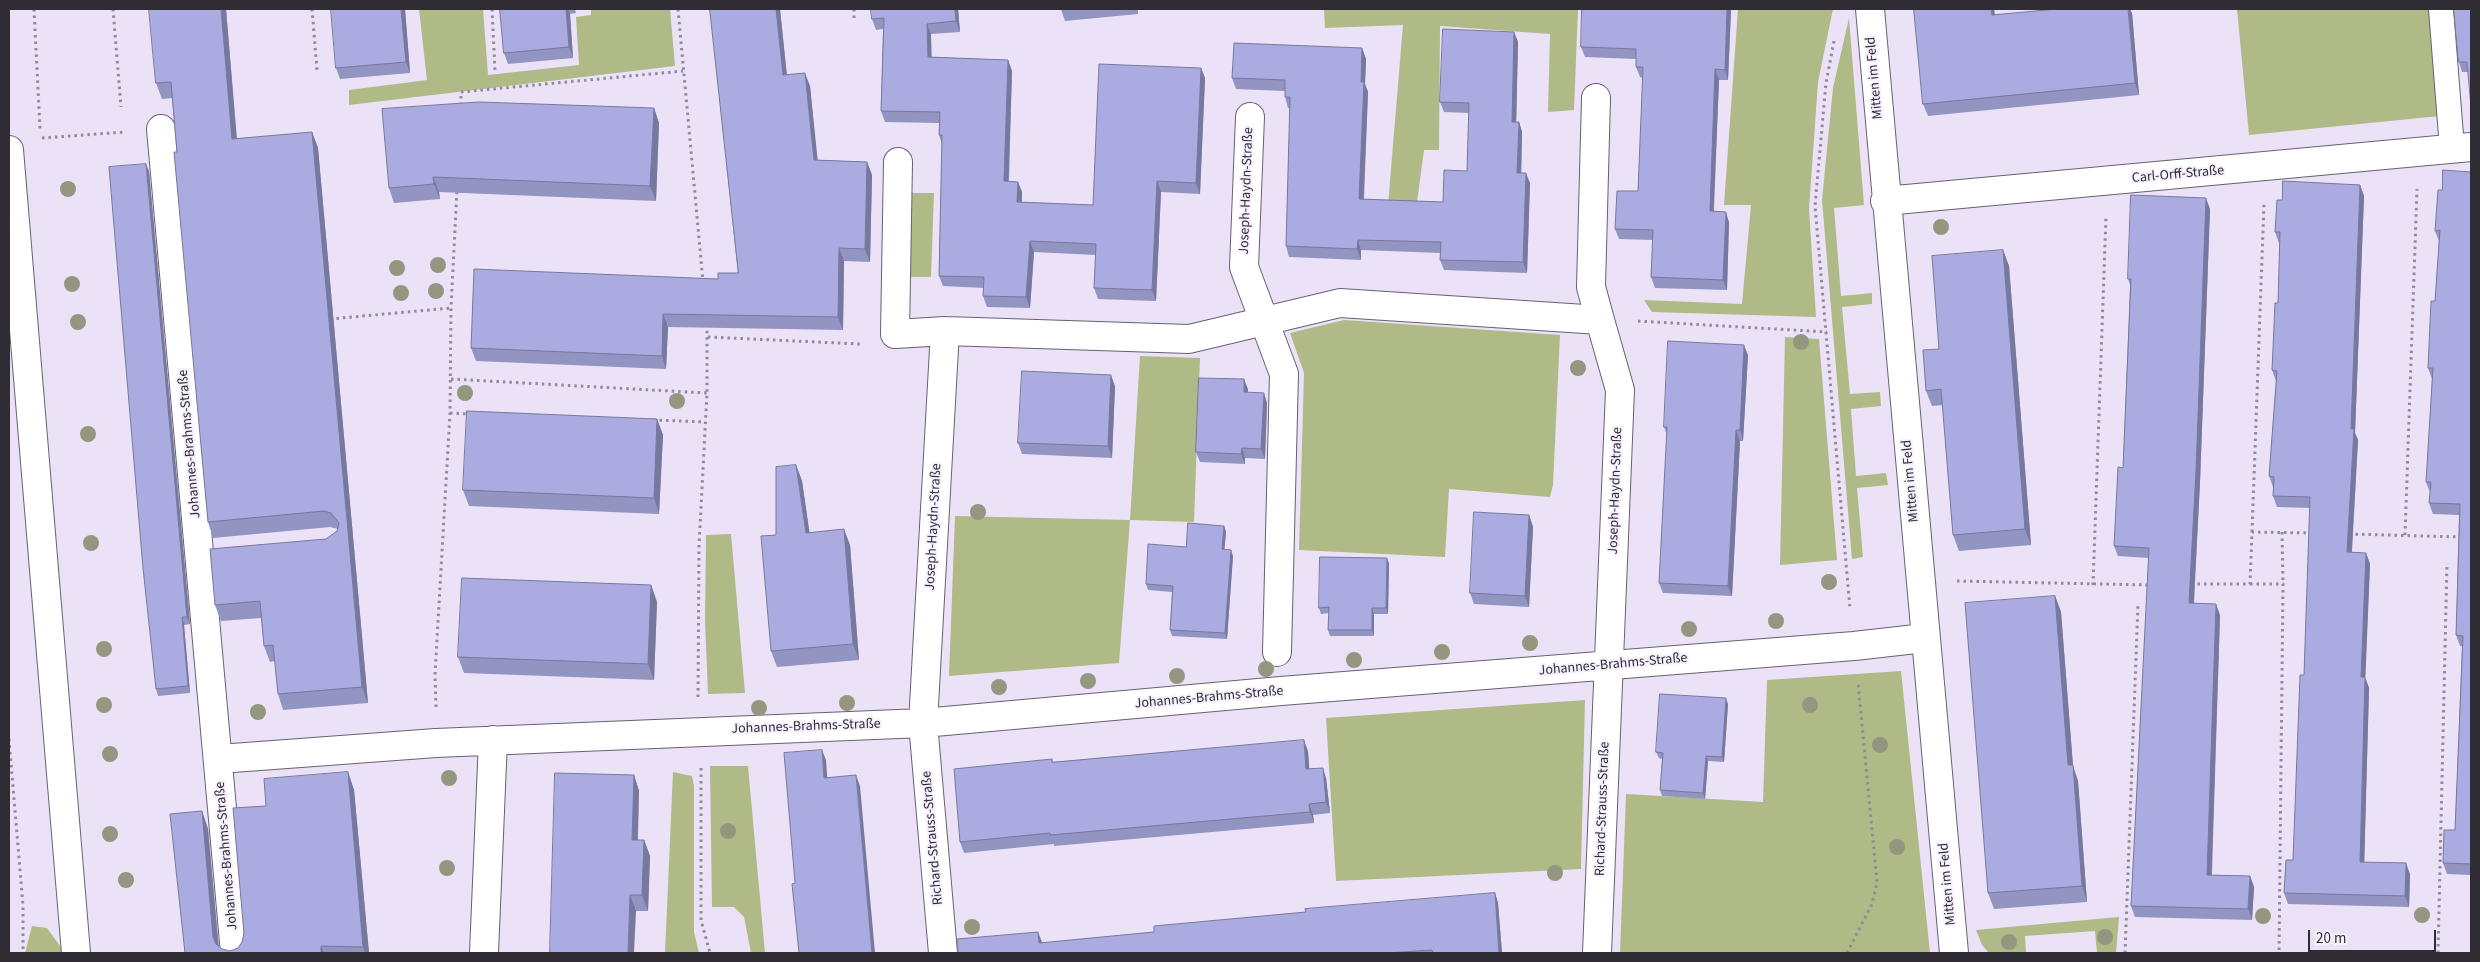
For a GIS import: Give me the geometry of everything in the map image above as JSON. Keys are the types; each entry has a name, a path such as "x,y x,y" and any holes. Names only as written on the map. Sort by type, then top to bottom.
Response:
{"street":[{"name":"Mitten im Feld","path":"1870,9 1885,200 1954,953"},
{"name":"Joseph-Haydn-Straße","path":"1596,98 1591,287 1620,390 1609,665"},
{"name":"Joseph-Haydn-Straße","path":"1250,117 1244,267 1284,374 1277,652"},
{"name":"Johannes-Brahms-Straße","path":"161,129 209,552 218,759 235,953"},
{"name":"Carl-Orff-Straße","path":"1885,200 2462,148"},
{"path":"9,150 78,950"},
{"path":"898,162 895,334 945,331 1189,339 1340,303 1600,320"},
{"name":"Joseph-Haydn-Straße","path":"923,722 945,331"},
{"name":"Johannes-Brahms-Straße","path":"218,759 493,740 923,722 1854,646 1925,638"},
{"name":"Richard-Strauss-Straße","path":"1597,953 1609,665"},
{"name":"Richard-Strauss-Straße","path":"923,722 942,953"},
{"path":"484,953 493,740"}],"lane":[{"path":"2441,9 2462,148"}],"path":[{"path":"34,9 40,138 161,129"},
{"path":"113,9 121,107"},
{"path":"312,9 317,70"},
{"path":"492,9 495,71"},
{"path":"678,9 704,287"},
{"path":"854,9 854,18"},
{"path":"1836,32 1826,83 1815,206 1827,332 1844,560 1878,882 1872,904 1847,953"},
{"path":"460,112 462,92 683,71"},
{"path":"2405,535 2418,151"},
{"path":"2250,584 2265,167"},
{"path":"436,743 435,674 450,413 451,308 457,180"},
{"path":"2093,586 2107,181"},
{"path":"324,319 451,308"},
{"path":"706,317 708,336 707,393 699,546 698,696 701,730 701,920 710,953"},
{"path":"1600,320 1827,332"},
{"path":"708,336 871,345 895,334"},
{"path":"451,379 707,393"},
{"path":"450,413 479,414"},
{"path":"646,420 705,422"},
{"path":"2252,532 2320,533"},
{"path":"2279,953 2282,532"},
{"path":"2339,534 2462,537"},
{"path":"2438,953 2447,563"},
{"path":"1920,584 1951,581 2093,586 2157,585"},
{"path":"2185,585 2283,584"},
{"path":"2125,953 2138,604"},
{"path":"9,739 23,906 23,953"}],"green space":[{"path":"419,9 483,9 488,75 579,65 576,17 591,15 591,9 670,9 675,66 349,105 349,90 427,80"},
{"path":"1324,9 1578,9 1574,110 1548,112 1550,34 1440,26 1439,150 1424,150 1417,202 1388,205 1403,25 1325,28"},
{"path":"1738,9 1833,9 1818,82 1809,209 1816,317 1652,312 1644,300 1742,304 1751,205 1724,205"},
{"path":"2237,9 2430,9 2440,116 2249,135"},
{"path":"1849,18 1864,205 1834,208 1841,296 1872,293 1872,304 1842,307 1850,394 1880,392 1881,406 1851,409 1856,476 1886,473 1888,485 1857,488 1863,557 1852,559 1822,200 1833,88"},
{"path":"911,193 934,193 931,277 908,277"},
{"path":"1344,320 1560,335 1553,485 1550,497 1449,489 1445,557 1299,550 1304,373 1290,333"},
{"path":"1785,337 1819,339 1837,560 1780,565"},
{"path":"1140,356 1200,358 1194,522 1130,520"},
{"path":"955,516 1130,520 1119,663 949,676"},
{"path":"731,534 745,693 708,694 705,621 706,535"},
{"path":"1901,671 1930,953 1620,953 1626,794 1763,802 1767,680"},
{"path":"1585,700 1581,869 1336,881 1326,718"},
{"path":"710,766 748,766 765,953 751,953 744,917 734,907 712,907"},
{"path":"673,772 692,776 694,786 694,932 699,953 665,953"},
{"path":"2119,917 2116,953 2097,953 2095,931 2025,936 2026,953 1989,953 1982,945 1976,930"},
{"path":"32,926 47,928 65,953 25,953"}],"building":[{"path":"149,9 221,9 232,139 312,132 362,687 278,694 273,645 264,646 260,601 215,605 210,549 326,539 337,531 339,523 331,513 324,511 208,522 174,152 177,152 171,82 156,83"},
{"path":"331,9 401,9 406,62 336,68"},
{"path":"500,9 566,9 569,47 504,53"},
{"path":"710,9 776,9 783,75 805,73 814,160 867,162 865,249 839,248 838,317 663,314 662,356 471,348 474,269 718,279 718,273 738,273"},
{"path":"871,9 955,9 956,21 927,24 928,57 1008,60 1004,181 1018,182 1017,202 1093,205 1099,64 1201,68 1196,183 1157,181 1152,290 1094,288 1096,244 1030,241 1026,297 983,296 984,277 939,276 942,135 939,135 940,112 881,111 884,18 872,19"},
{"path":"1582,9 1727,9 1725,70 1715,69 1710,211 1726,212 1723,280 1651,277 1653,230 1615,229 1617,191 1638,191 1643,67 1636,67 1636,49 1581,47"},
{"path":"1914,9 1991,9 1992,15 2057,9 2128,9 2135,83 1923,104"},
{"path":"2454,9 2471,9 2471,107 2467,62 2459,62"},
{"path":"1443,29 1514,32 1512,122 1519,122 1517,173 1526,173 1523,262 1440,260 1441,242 1358,240 1357,249 1286,246 1290,97 1285,97 1285,80 1232,78 1234,43 1362,48 1361,82 1364,82 1359,199 1443,202 1444,170 1467,171 1469,103 1440,102"},
{"path":"479,102 654,108 650,186 433,177 434,184 389,188 382,109"},
{"path":"146,164 187,617 182,617 188,686 156,689 143,568 109,167"},
{"path":"2443,170 2471,172 2471,864 2443,863 2444,830 2455,830 2463,636 2456,635 2460,504 2429,503 2431,482 2426,482 2433,368 2428,368 2431,301 2435,301 2440,230 2435,231 2438,190 2442,190"},
{"path":"2283,181 2360,185 2351,429 2354,429 2347,552 2366,553 2361,677 2365,677 2360,862 2406,863 2405,896 2284,893 2286,860 2293,860 2300,675 2304,675 2310,497 2273,496 2274,477 2269,476 2277,371 2272,370 2275,303 2278,303 2280,232 2275,232 2277,200 2282,200"},
{"path":"2131,195 2206,198 2189,603 2216,604 2207,875 2250,876 2248,909 2131,906 2149,548 2114,546 2118,467 2123,468 2131,279 2128,279"},
{"path":"2003,250 2025,529 1953,535 1941,389 1926,391 1923,350 1939,349 1932,256"},
{"path":"1668,341 1744,345 1740,430 1736,430 1728,586 1659,583 1667,427 1664,427"},
{"path":"1022,371 1111,375 1108,446 1018,443"},
{"path":"1199,378 1244,379 1244,392 1264,393 1261,449 1242,448 1241,454 1196,452"},
{"path":"467,411 657,419 654,498 463,490"},
{"path":"796,465 806,533 844,529 853,644 771,651 761,536 776,535 776,467"},
{"path":"1474,512 1529,515 1525,596 1470,593"},
{"path":"1188,523 1224,526 1222,549 1231,550 1225,633 1170,630 1173,586 1146,584 1148,544 1186,547"},
{"path":"1320,557 1387,558 1386,608 1372,608 1372,630 1328,630 1329,607 1319,608"},
{"path":"462,578 651,585 648,664 458,657"},
{"path":"2055,596 2068,765 2073,765 2082,886 1988,893 1965,603"},
{"path":"1660,694 1726,698 1722,757 1706,756 1703,793 1660,790 1663,753 1656,752"},
{"path":"1304,740 1306,769 1323,768 1326,802 1309,804 1310,812 960,842 954,769 1052,759 1052,762"},
{"path":"822,750 824,778 856,775 872,953 799,953 792,884 795,883 784,753"},
{"path":"348,772 363,947 321,946 321,953 185,953 170,814 202,811 213,937 216,944 222,949 230,951 238,948 244,934 233,808 266,806 264,779"},
{"path":"555,773 634,775 632,840 644,840 642,895 630,895 628,953 550,953"},
{"path":"1495,893 1499,953 1433,953 1432,950 1387,953 958,953 957,939 1038,932 1039,943 1154,932 1154,926 1306,912 1305,909"}]}
